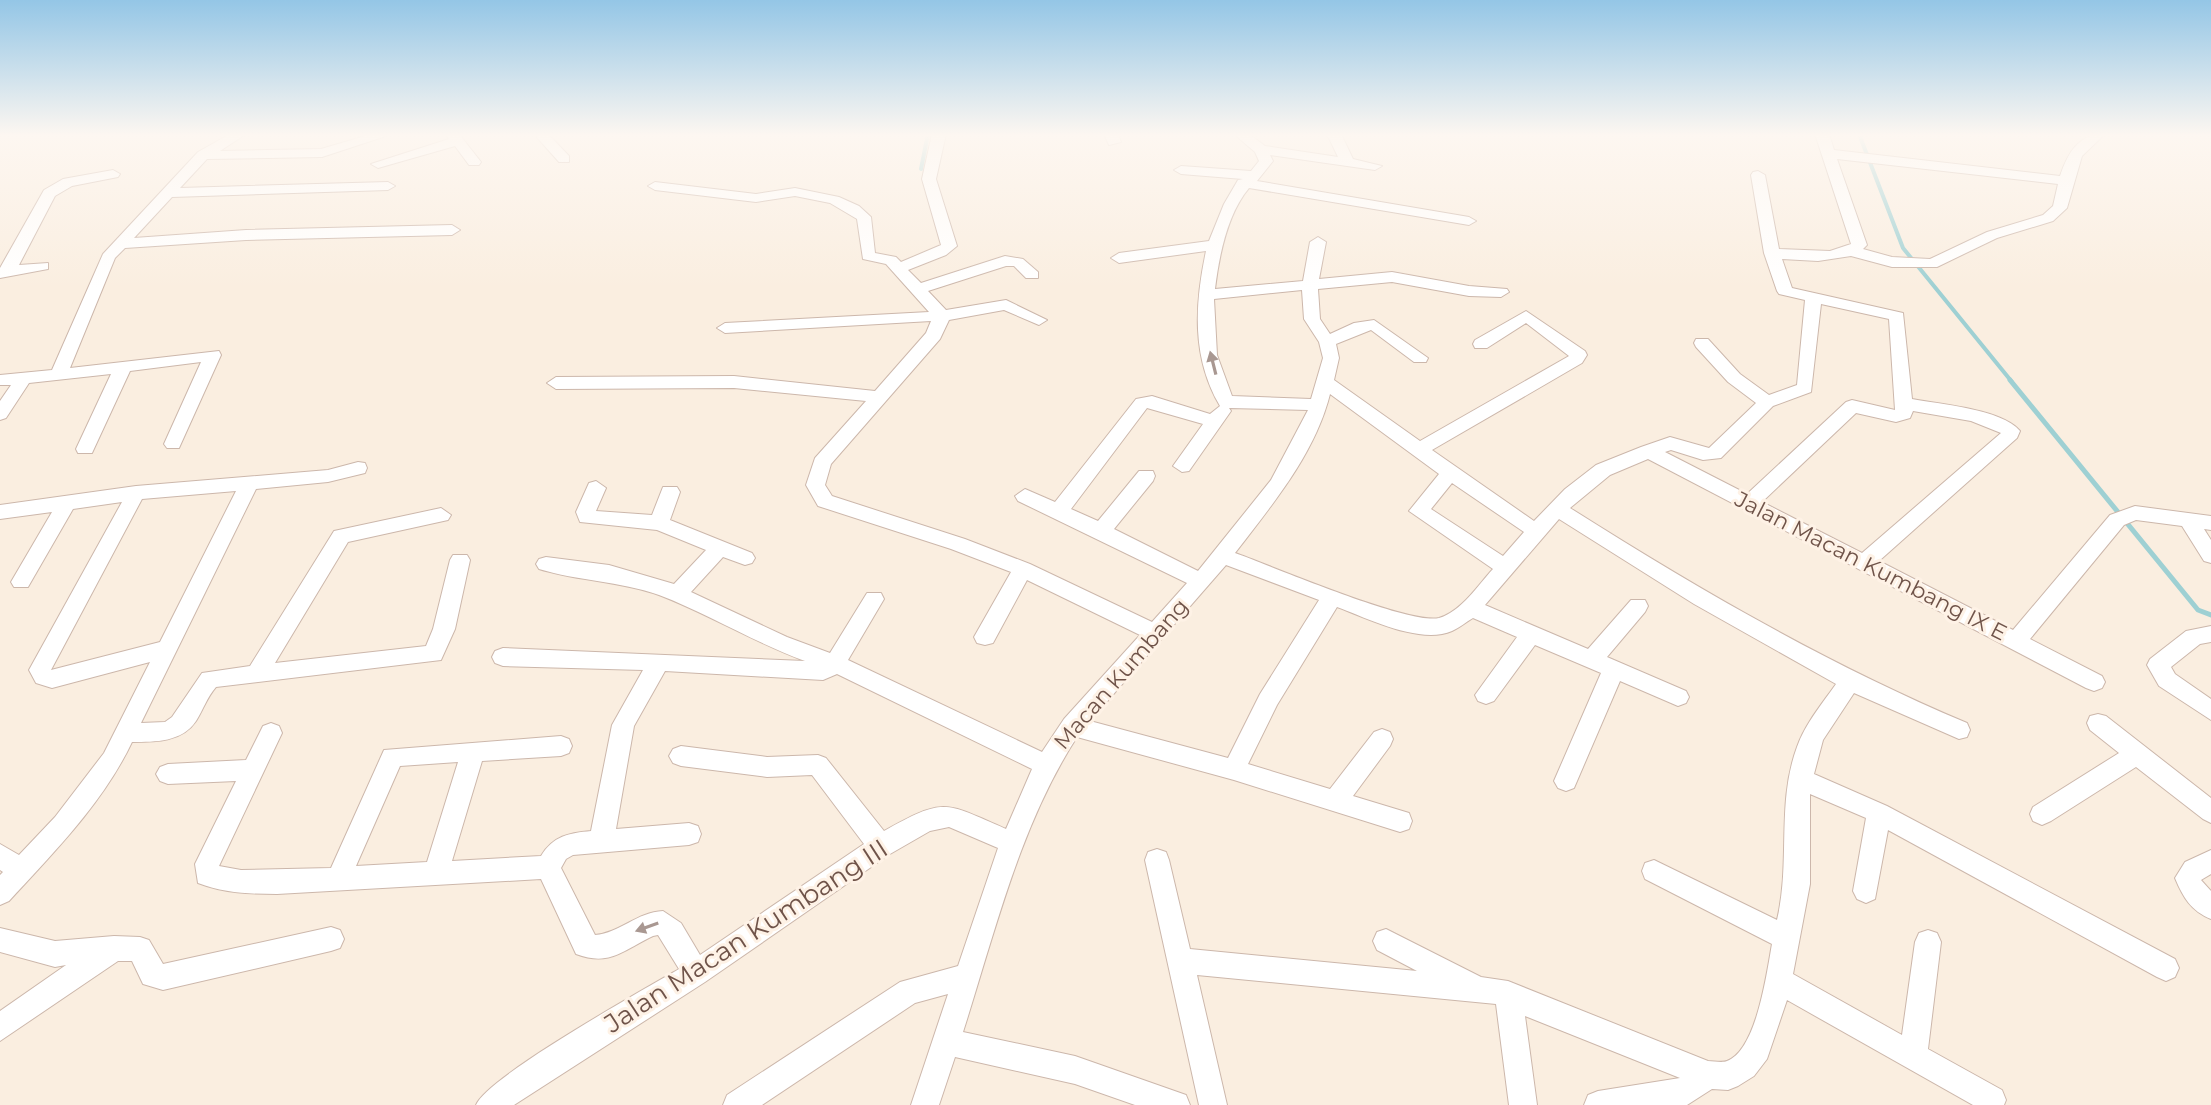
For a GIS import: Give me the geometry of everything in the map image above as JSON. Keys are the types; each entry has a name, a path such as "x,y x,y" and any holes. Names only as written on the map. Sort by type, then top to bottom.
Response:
{"street":[{"path":"4,272 49,193 62,186"},
{"path":"59,375 108,257 176,186"},
{"path":"169,193 388,186"},
{"path":"655,186 756,198 797,186 834,200 860,212 865,224 868,256 888,259 942,316"},
{"path":"898,268 949,246 931,186"},
{"path":"1182,466 1216,422 1226,402 1212,362 1205,295 1215,245 1231,203 1243,186"},
{"path":"1282,186 1469,221"},
{"path":"1749,503 1852,406 1901,416 1904,414 1897,316 1785,291 1772,253 1760,186"},
{"path":"1772,253 1811,256 1856,249 1859,240 1841,186"},
{"path":"1851,251 1924,265 1947,259 1992,235 2055,214 2060,208 2064,186"},
{"path":"120,244 246,235 452,230"},
{"name":"Macan Kumbang","path":"925,1105 1012,843 1046,765 1072,726 1201,581 1278,484 1315,419 1331,358 1327,342 1312,319 1310,287 1318,242"},
{"path":"1119,258 1215,245"},
{"path":"918,289 1005,261 1018,262 1032,275"},
{"path":"4,272 42,266"},
{"path":"1205,295 1399,277 1469,291 1501,292"},
{"path":"1222,556 1392,619 1425,627 1446,625 1471,608 1536,531 1603,470 1654,448 1673,444 1697,453 1714,454 1767,402 1805,388 1813,298"},
{"path":"725,328 942,316 1006,305 1039,320"},
{"path":"942,316 934,335 822,462 815,485 819,494 838,506 958,544 1023,569 1154,632"},
{"path":"1420,450 1579,355 1526,316 1481,344"},
{"path":"1327,342 1360,327 1374,325 1420,358"},
{"path":"1702,343 1734,378 1767,402"},
{"path":"0,380 213,355 173,444"},
{"path":"85,449 123,367"},
{"path":"0,414 24,378"},
{"path":"556,383 734,382 879,397"},
{"path":"1326,383 1536,531"},
{"path":"1058,512 1142,403 1152,402 1216,422"},
{"path":"1226,402 1319,405"},
{"path":"1864,563 2011,434 2005,427 1972,417 1903,403"},
{"name":"Jalan Macan Kumbang IX E","path":"1654,448 1749,503 2094,682"},
{"path":"0,512 136,493 328,476 358,468"},
{"path":"1450,473 1419,511 1504,566"},
{"path":"1101,531 1146,476"},
{"path":"0,893 64,825 112,760 249,483"},
{"path":"596,488 586,512 587,517 659,523 745,558"},
{"path":"659,523 670,492"},
{"path":"136,493 40,670 44,677 52,679 169,648"},
{"path":"1025,496 1201,581"},
{"path":"21,582 67,502"},
{"path":"1558,509 1672,582 1850,681 1959,730"},
{"path":"257,674 341,536 441,515"},
{"path":"2016,641 2124,517 2211,523"},
{"path":"2188,520 2211,556"},
{"path":"677,594 720,548"},
{"path":"126,733 169,732 179,727 210,679 433,654 444,629 460,560"},
{"path":"546,564 609,573 677,594 779,643 834,663 1046,765"},
{"path":"985,637 1023,569"},
{"path":"1234,770 1268,700 1332,597"},
{"path":"503,657 818,672 830,669 874,599"},
{"path":"1591,660 1638,606"},
{"path":"1471,608 1678,697"},
{"path":"1486,695 1531,634"},
{"path":"2211,634 2194,637 2158,665 2167,680 2211,711"},
{"path":"601,843 623,725 658,663"},
{"path":"1566,781 1614,669"},
{"path":"1182,961 1477,988 1508,994 1708,1075 1730,1076 1743,1068 1762,1039 1779,981 1798,876 1796,810 1812,736 1835,707 1850,681"},
{"path":"2098,723 2211,812"},
{"path":"1072,726 1234,770 1400,821"},
{"path":"271,733 207,864 207,875 241,882 548,867"},
{"path":"1336,800 1382,739"},
{"path":"339,877 392,757 561,746"},
{"path":"436,873 473,752"},
{"path":"2042,814 2137,754"},
{"path":"681,756 767,767 818,765 881,846"},
{"path":"168,774 253,770"},
{"path":"1801,779 1879,813 2166,968"},
{"path":"1866,891 1879,813"},
{"name":"Jalan Macan Kumbang III","path":"490,1105 531,1075 696,973 881,846 921,823 943,815 960,819 1012,843"},
{"path":"689,834 563,847 553,855 548,867 585,945 595,949 610,946 645,925 663,923 672,932 696,973"},
{"path":"0,855 21,871"},
{"path":"1157,860 1213,1105"},
{"path":"2211,861 2194,870 2188,878 2193,891 2211,907"},
{"path":"1654,871 1785,937"},
{"path":"0,940 55,954 114,948 140,949 152,975 163,977 331,939"},
{"path":"1386,941 1477,988"},
{"path":"1913,1055 1928,942"},
{"path":"0,1027 114,948"},
{"path":"737,1105 909,991 966,977"},
{"path":"1779,981 1992,1100"},
{"path":"1508,994 1523,1105"},
{"path":"948,1042 1075,1070 1176,1105"},
{"path":"1598,1105 1684,1092 1708,1075"}],"waterway":[{"path":"1879,186 1903,248 2012,382"},
{"path":"2010,380 2198,610 2211,615"}]}
